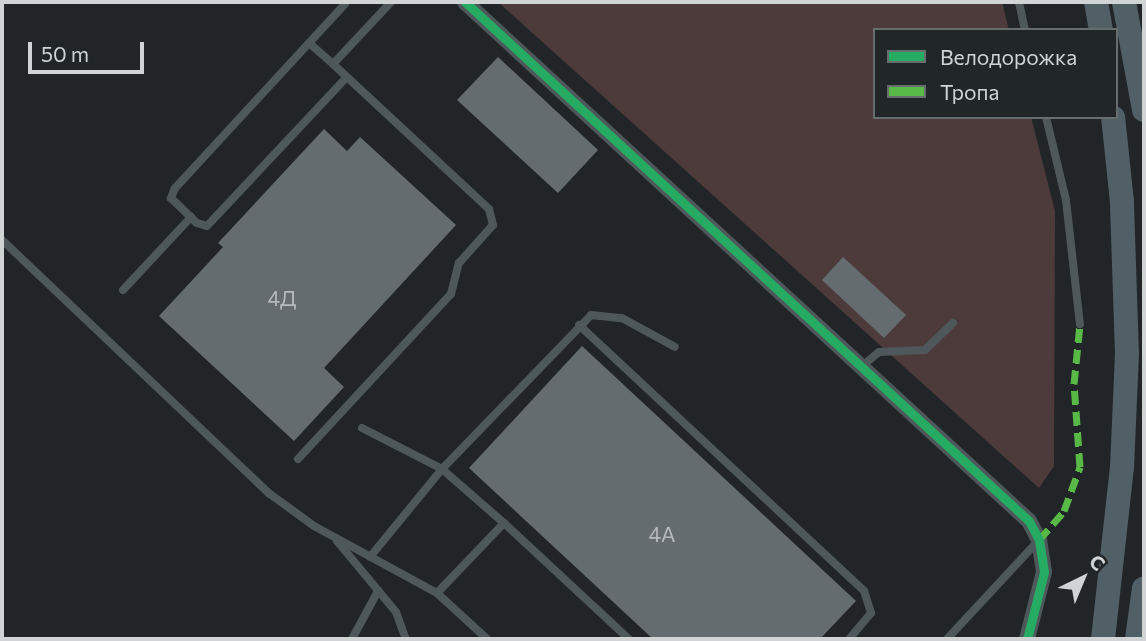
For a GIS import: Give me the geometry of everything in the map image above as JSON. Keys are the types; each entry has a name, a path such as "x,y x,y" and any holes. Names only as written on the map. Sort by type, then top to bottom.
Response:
{"highway":[{"path":"1096,2 1101,28"},
{"path":"1124,2 1144,110"},
{"path":"1104,639 1122,468 1127,355 1123,215 1113,119"},
{"path":"1138,639 1144,588"}],"street":[{"path":"465,2 1029,521 1039,540 1044,572 1027,639"}],"lane":[{"path":"333,64 391,2"},
{"path":"1019,2 1025,28"},
{"path":"345,4 171,193 191,217 203,226 212,223 347,77"},
{"path":"298,459 452,294 458,263 493,225 489,209 309,43"},
{"path":"1046,119 1066,200 1080,324"},
{"path":"122,290 191,217"},
{"path":"2,240 270,494 332,536 437,593 486,639"},
{"path":"370,556 442,469 579,325 592,315 606,313 675,347"},
{"path":"861,367 879,352 931,347 953,323"},
{"path":"579,325 864,591 871,613 849,639"},
{"path":"362,428 442,469 629,639"},
{"path":"437,593 504,523"},
{"path":"332,536 396,612 406,639"},
{"path":"947,639 1039,540"},
{"path":"352,639 378,591"}],"shaded area":[{"path":"498,2 1002,2 1008,28 873,28 873,119 1032,119 1055,211 1054,466 1039,488"}],"building":[{"path":"498,57 598,150 558,193 457,100"},
{"path":"324,129 347,151 360,137 456,225 324,368 344,387 294,441 159,316 223,247 218,243"},
{"path":"843,257 906,315 884,338 822,280"},
{"path":"582,346 856,601 820,639 653,639 469,468"}],"marked path":[{"path":"1039,540 1064,511 1080,467 1074,384 1080,324"}],"cycle path":[{"path":"465,2 1029,521 1039,540 1044,572 1027,639"}]}
